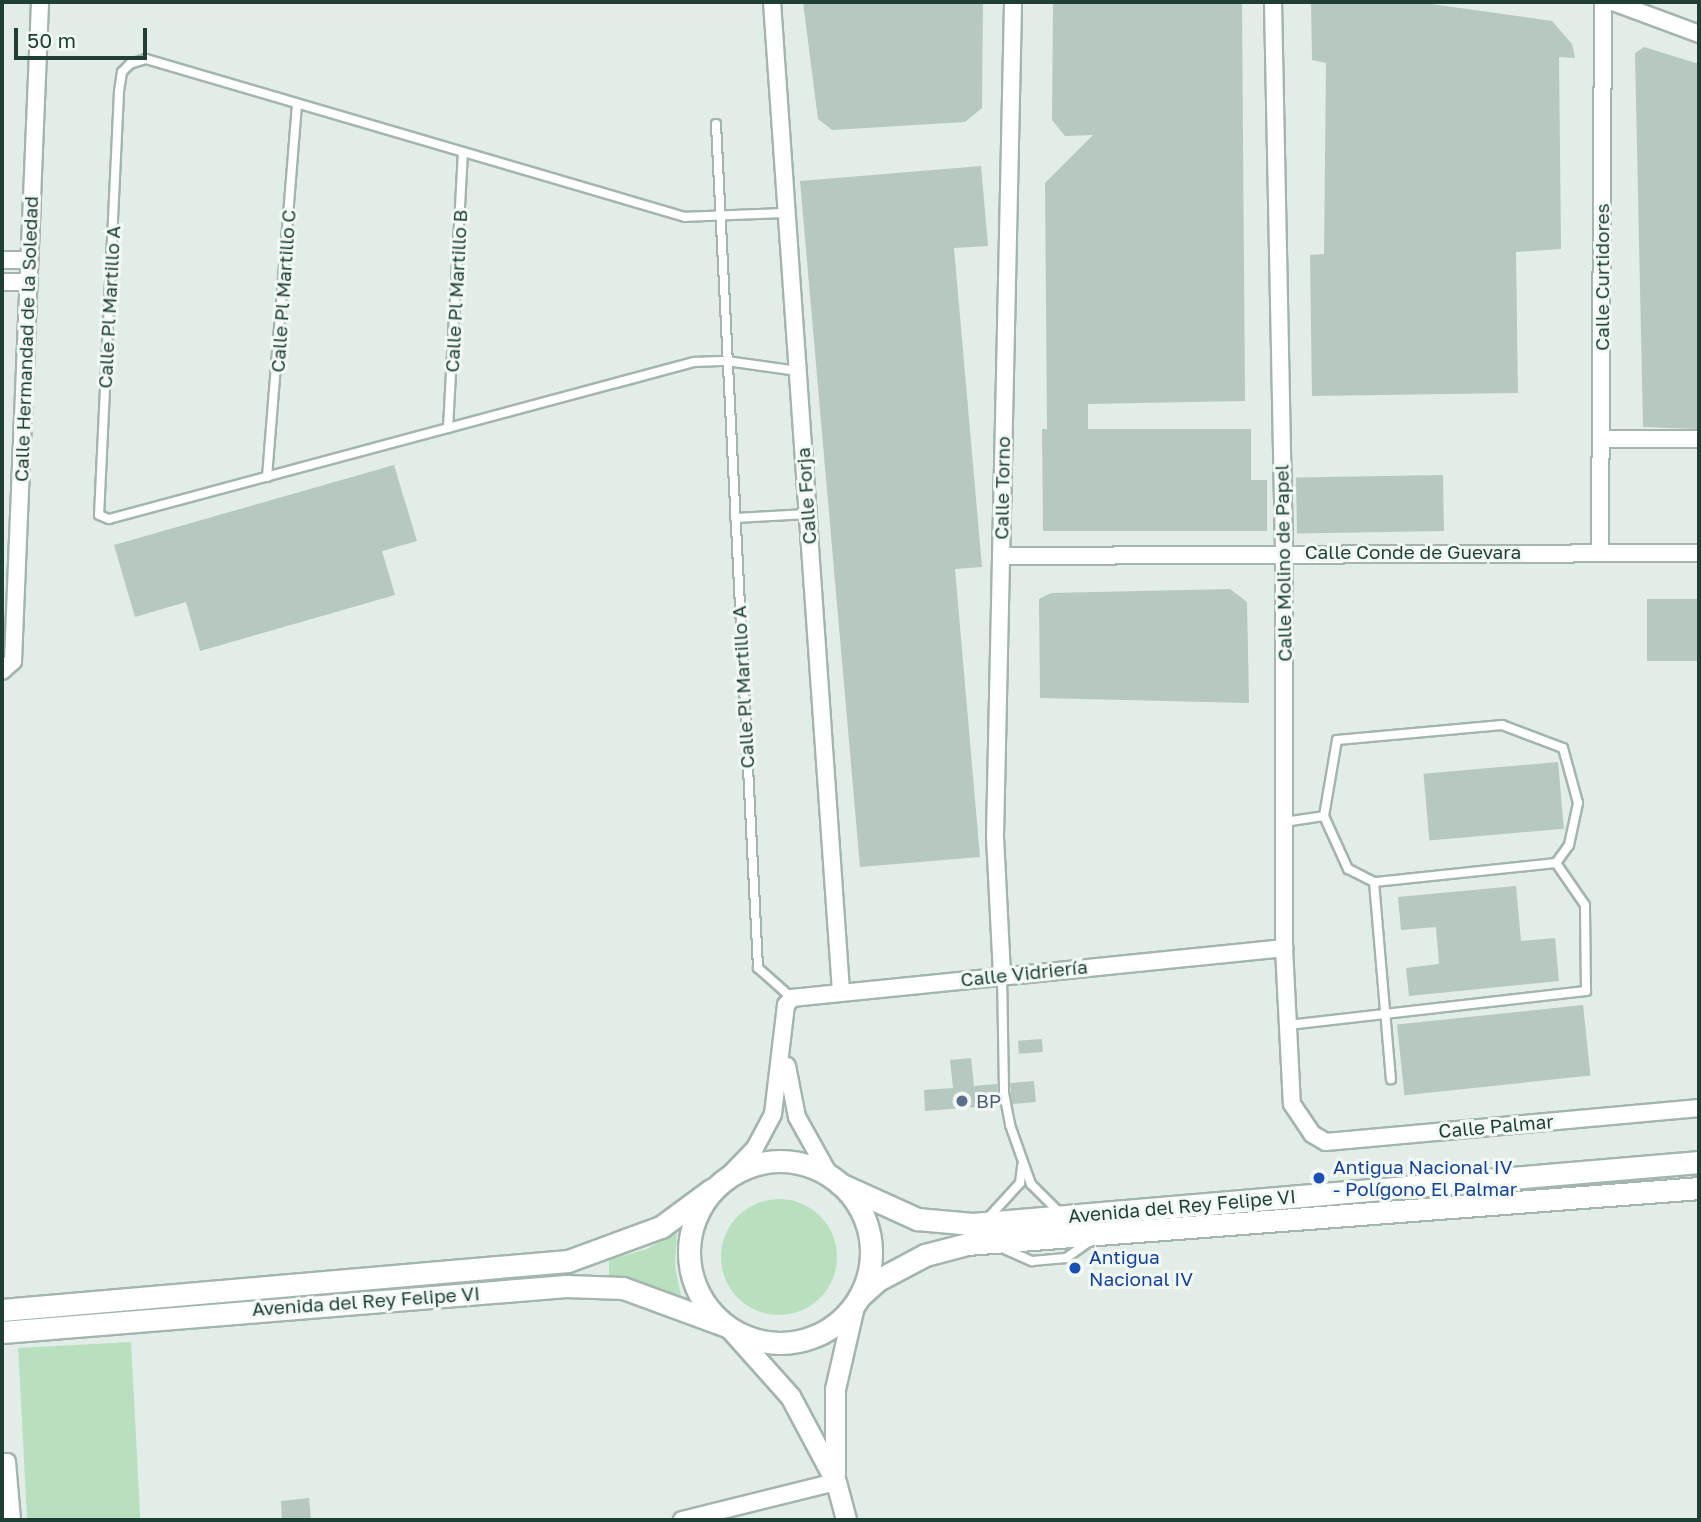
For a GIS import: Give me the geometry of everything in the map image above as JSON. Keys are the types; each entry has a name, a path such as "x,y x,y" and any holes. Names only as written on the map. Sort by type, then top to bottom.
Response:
{"main road":[{"path":"790,1161 835,1180 854,1199 870,1237 867,1278 857,1302 822,1332 783,1344 755,1340 727,1327 703,1303 691,1276 689,1255 695,1216 711,1190 728,1176 747,1166 790,1161"},
{"name":"Avenida del Rey Felipe VI","path":"835,1180 917,1219 973,1224 1699,1162"},
{"name":"Avenida del Rey Felipe VI","path":"857,1302 878,1280 925,1255 991,1242 1699,1188"},
{"name":"Avenida del Rey Felipe VI","path":"2,1310 568,1261 662,1227 711,1190"},
{"name":"Avenida del Rey Felipe VI","path":"2,1332 566,1286 623,1288 727,1327"}],"street":[{"name":"Calle Hermandad de la Soledad","path":"2,671 13,661 40,2"},
{"name":"Calle Forja","path":"772,2 841,990"},
{"name":"Calle Torno","path":"1002,975 995,836 1013,2"},
{"name":"Calle Molino de Papel","path":"1272,2 1284,552 1284,948 1292,1104 1301,1122"},
{"name":"Calle Curtidores","path":"1600,553 1603,2"},
{"path":"1613,2 1699,34"},
{"path":"2,260 29,260"},
{"path":"2,282 28,282"},
{"path":"1602,439 1699,439"},
{"name":"Calle Conde de Guevara","path":"1001,556 1284,552 1699,553"},
{"name":"Calle Vidriería","path":"792,998 841,990 1284,948"},
{"path":"728,1176 755,1148 772,1114 786,1005 792,998"},
{"path":"784,1022 789,1083 797,1117 835,1180"},
{"name":"Calle Palmar","path":"1301,1122 1326,1142 1699,1108"},
{"path":"836,1482 835,1389 857,1302"},
{"path":"727,1327 790,1396 836,1482 846,1520"},
{"path":"4,1462 12,1520"},
{"path":"682,1520 836,1482"}],"lane":[{"name":"Calle Pl Martillo A","path":"787,213 685,217 298,106 146,59 122,72 119,92 99,514 109,519 694,362 727,361 797,371"},
{"name":"Calle Pl Martillo C","path":"267,477 298,106"},
{"name":"Calle Pl Martillo A","path":"716,124 717,216 758,968 792,998"},
{"name":"Calle Pl Martillo B","path":"448,428 463,153"},
{"path":"734,518 808,514"},
{"path":"1502,725 1563,748 1570,765 1578,803 1569,845 1556,863 1374,882 1348,869 1324,816 1337,740 1502,725"},
{"path":"1284,821 1324,816"},
{"path":"1287,1025 1586,990 1585,905 1556,863"},
{"path":"1374,882 1391,1079"},
{"path":"1002,975 1004,1093 1022,1163 1031,1184 1063,1216"},
{"path":"973,1224 1008,1200 1020,1183 1022,1163"}],"green space":[{"path":"779,1199 801,1203 820,1216 833,1235 837,1257 833,1279 820,1298 801,1311 779,1315 757,1311 738,1298 725,1279 721,1257 725,1235 738,1216 757,1203"},
{"path":"677,1231 675,1266 681,1296 642,1282 609,1278 609,1260 647,1249"},
{"path":"131,1342 140,1520 27,1520 18,1348"}],"building":[{"path":"803,2 983,2 982,108 965,122 832,130 818,119"},
{"path":"1053,2 1242,2 1245,401 1088,404 1088,429 1251,429 1251,480 1267,480 1267,531 1043,531 1042,429 1047,429 1045,183 1093,135 1065,136 1052,120"},
{"path":"1311,2 1417,2 1552,21 1572,44 1575,58 1559,57 1561,249 1516,252 1518,393 1312,396 1310,255 1324,254 1326,63 1312,60"},
{"path":"1644,47 1699,64 1699,429 1643,427 1635,53"},
{"path":"981,166 988,246 954,248 982,567 955,569 980,857 860,867 800,181"},
{"path":"394,465 417,541 382,551 395,595 200,651 186,602 135,617 114,545"},
{"path":"1443,475 1444,531 1297,534 1296,478"},
{"path":"1230,589 1247,602 1249,703 1040,698 1039,599 1051,593"},
{"path":"1647,599 1699,599 1699,661 1647,661"},
{"path":"1558,762 1564,829 1429,841 1424,774"},
{"path":"1516,886 1521,941 1555,938 1559,981 1409,996 1406,968 1439,964 1436,927 1401,930 1398,897"},
{"path":"1583,1005 1590,1076 1404,1095 1397,1025"},
{"path":"1042,1039 1043,1052 1019,1054 1018,1041"},
{"path":"971,1058 974,1086 997,1084 999,1105 925,1111 924,1090 953,1088 950,1060"},
{"path":"1034,1081 1036,1102 1012,1104 1010,1083"},
{"path":"309,1498 311,1520 282,1520 281,1501"}],"place":[{"name":"BP","path":"962,1101"},
{"name":"Antigua Nacional IV - Polígono El Palmar","path":"1319,1178"},
{"name":"Antigua Nacional IV","path":"1075,1268"}]}
